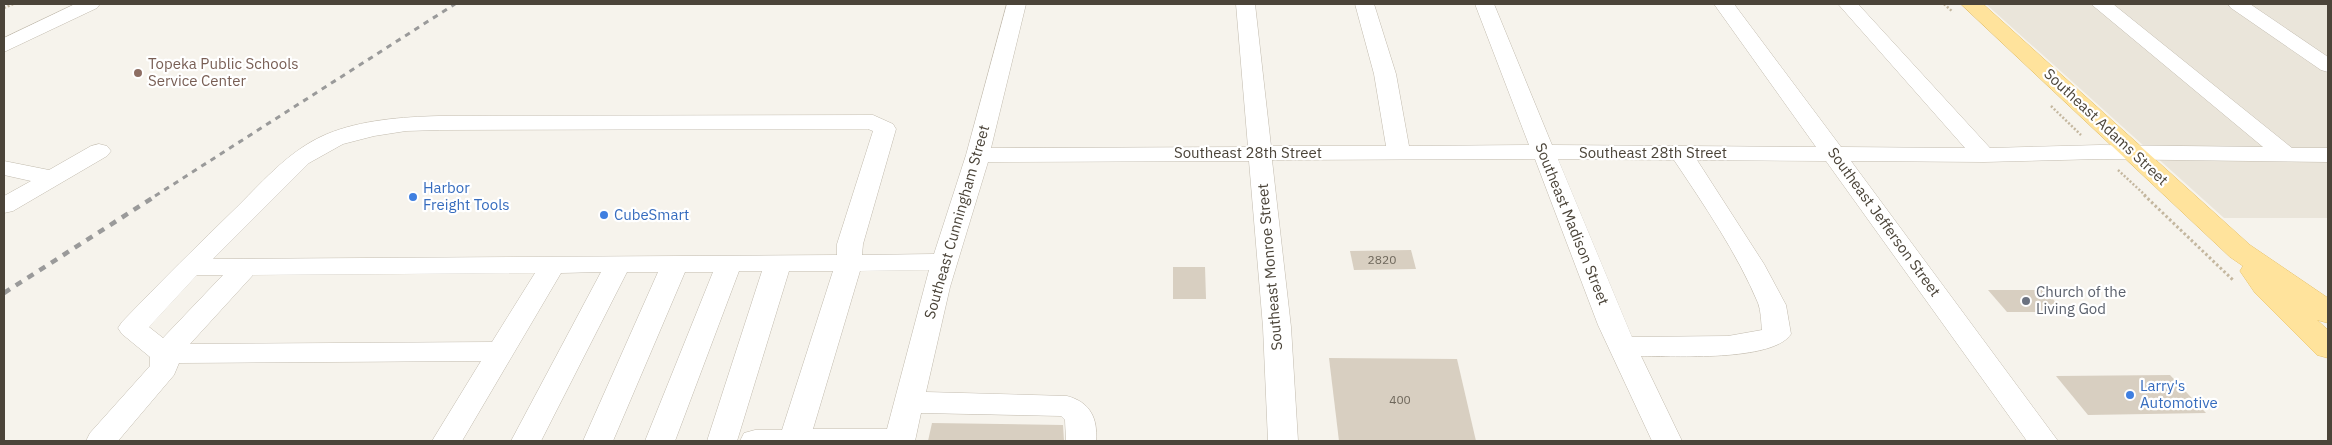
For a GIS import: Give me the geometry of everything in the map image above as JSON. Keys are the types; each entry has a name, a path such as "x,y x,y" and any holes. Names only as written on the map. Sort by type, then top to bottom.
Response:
{"main road":[{"name":"Southeast Adams Street","path":"1965,10 2133,153 2240,251 2302,292 2328,313"},
{"name":"Southeast Adams Street","path":"2240,251 2265,286 2328,348"}],"street":[{"path":"4,46 90,4"},
{"name":"Southeast Cunningham Street","path":"899,440 944,262 978,155 1016,4"},
{"name":"Southeast Monroe Street","path":"1245,4 1250,32 1259,153 1277,326 1283,441"},
{"path":"1364,4 1385,74 1399,152"},
{"name":"Southeast Madison Street","path":"1485,4 1622,346 1667,441"},
{"name":"Southeast Jefferson Street","path":"1724,4 2043,441"},
{"path":"1848,4 1984,155"},
{"path":"2101,4 2287,156"},
{"path":"2238,4 2328,66"},
{"path":"501,351 165,354 132,328 190,267 302,158 335,140 372,129 406,124 439,123 873,122 885,129 850,244 849,263 775,441"},
{"path":"4,206 99,151"},
{"name":"Southeast 28th Street","path":"978,155 1399,152 1984,155 2100,152 2287,156 2328,155"},
{"path":"1622,346 1738,345 1772,339 1777,334 1772,305 1751,264 1714,202 1681,153"},
{"path":"4,168 52,178"},
{"path":"190,267 944,262"},
{"path":"660,441 729,263"},
{"path":"722,441 778,263"},
{"path":"446,441 553,264"},
{"path":"526,441 618,264"},
{"path":"598,441 675,264"},
{"path":"101,441 164,368 165,354 246,266"},
{"path":"909,402 1067,406 1076,411 1082,419 1081,441"},
{"path":"755,441 899,440"}],"path":[{"path":"4,8 13,4"},
{"path":"1944,4 1965,10"},
{"path":"2050,105 2234,281"}],"shaded area":[{"path":"1986,4 2328,4 2328,218 2224,218"}],"building":[{"path":"1411,250 1416,269 1354,270 1350,251"},
{"path":"1173,267 1205,267 1206,299 1173,299"},
{"name":"Church of the Living God","path":"1988,290 2045,290 2064,312 2007,312"},
{"path":"1329,358 1457,359 1476,441 1339,441"},
{"name":"Larry's Automotive","path":"2170,375 2206,413 2088,415 2056,376"},
{"path":"932,423 1063,425 1064,441 928,441"}],"railway":[{"path":"155,196 455,4"},
{"path":"4,293 157,195"}],"place":[{"name":"Topeka Public Schools Service Center","path":"138,73"},
{"name":"Harbor Freight Tools","path":"413,197"},
{"name":"CubeSmart","path":"604,215"},
{"name":"Church of the Living God","path":"2026,301"},
{"name":"Larry's Automotive","path":"2130,395"}]}
